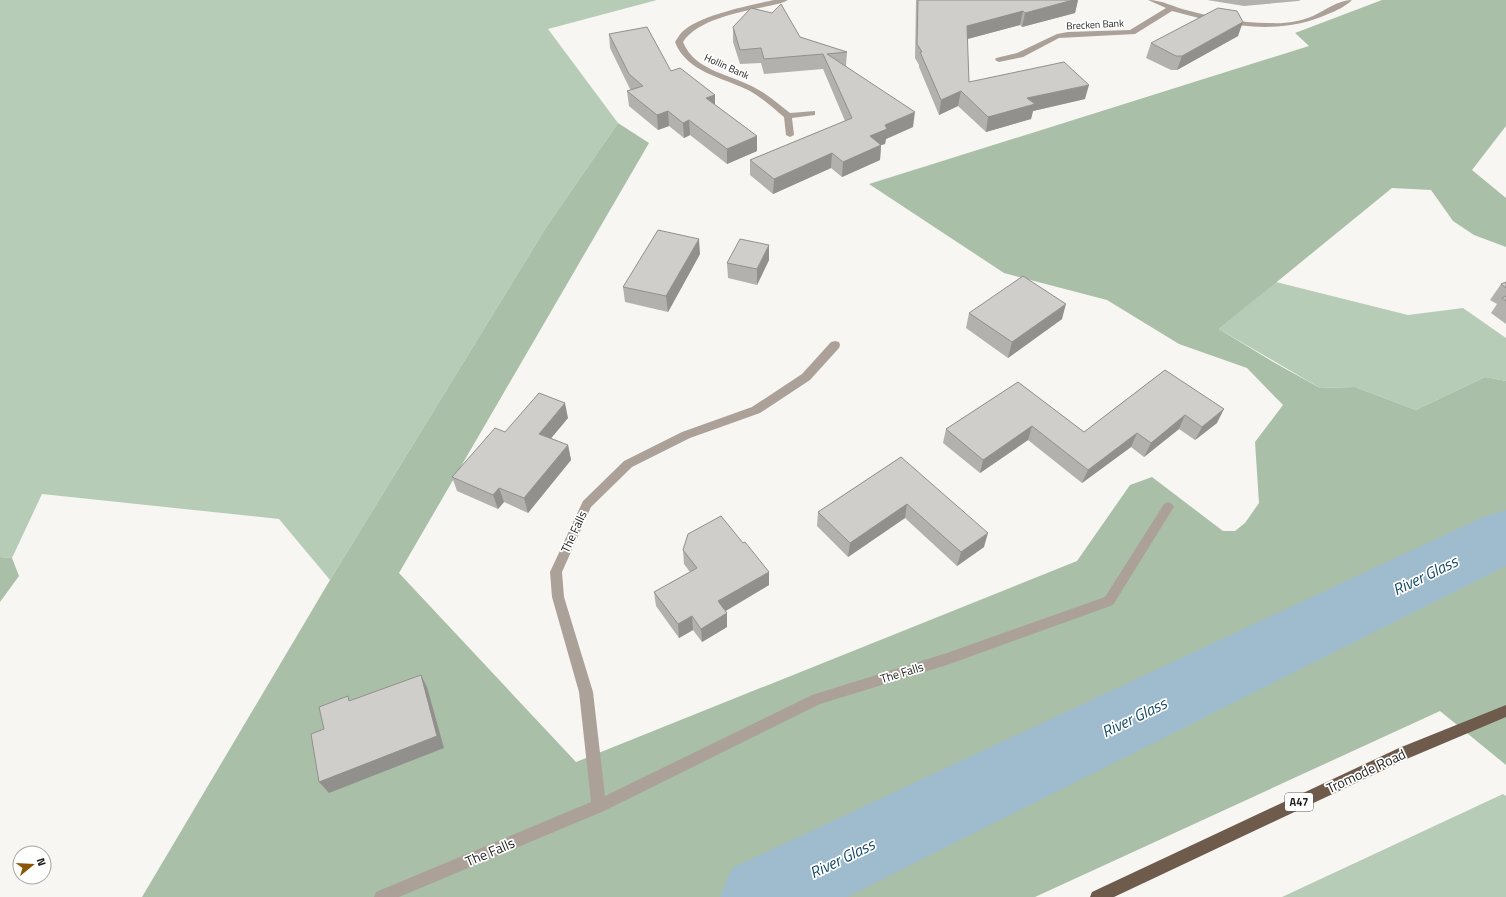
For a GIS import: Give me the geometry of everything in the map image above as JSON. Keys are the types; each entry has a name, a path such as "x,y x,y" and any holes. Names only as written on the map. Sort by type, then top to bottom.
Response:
{"main road":[{"name":"Tromode Road","path":"1096,897 1404,753 1506,711"}],"street":[{"name":"Hollin Bank","path":"784,0 720,17 685,33 679,42 680,49 690,61 706,70 754,90 788,116"},
{"path":"1152,0 1170,9 1260,26 1289,25 1312,20 1329,12 1348,0"},
{"name":"Brecken Bank","path":"1000,60 1020,55 1057,36 1068,34 1132,32 1170,9"},
{"path":"790,135 788,116 812,113"},
{"name":"The Falls","path":"599,806 586,692 558,598 556,572 587,504 628,464 686,435 756,410 806,377 835,345"},
{"name":"The Falls","path":"381,897 599,806 817,699 948,660 1109,601 1168,507"}],"green space":[{"path":"0,0 657,0 548,29 618,123 547,226 330,580 279,519 42,494 12,558 0,557"},
{"path":"1382,0 1506,0 1506,126 1472,170 1506,198 1506,247 1474,235 1453,221 1431,190 1392,188 1219,329 1320,388 1355,387 1416,410 1485,377 1506,381 1506,765 1440,711 1035,897 142,897 330,580 547,226 618,123 649,143 399,573 576,762 1077,561 1130,485 1152,477 1223,531 1235,531 1245,523 1259,503 1255,442 1283,405 1247,368 1179,344 1107,300 1004,273 869,184 1309,46 1295,33"},
{"path":"1276,282 1408,315 1463,308 1506,338 1506,381 1485,377 1416,410 1355,387 1320,388 1219,329"},
{"path":"0,557 12,558 19,576 0,602"},
{"path":"1503,794 1506,796 1506,897 1282,897"}],"building":[{"path":"918,0 1073,0 1025,13 1023,11 967,26 969,82 1064,62 1089,85 1027,98 1035,104 988,117 961,91 941,100 920,52 922,52 917,44"},
{"path":"781,4 800,37 847,52 827,54 915,112 885,125 887,129 870,136 881,145 843,162 832,153 774,179 750,160 852,118 823,54 764,59 761,48 740,50 733,27 751,8 772,13"},
{"path":"1218,8 1237,11 1243,22 1182,56 1176,56 1151,43"},
{"path":"647,27 671,71 680,68 715,95 706,98 757,136 727,149 689,120 683,123 668,111 657,115 627,91 643,86 629,74 609,34"},
{"path":"658,230 699,239 666,296 623,287"},
{"path":"740,239 769,245 757,269 727,263"},
{"path":"1023,276 1066,304 1012,342 969,313"},
{"path":"1506,282 1506,288 1501,284"},
{"path":"1165,370 1224,409 1202,427 1185,415 1151,443 1137,433 1088,470 1032,426 983,460 946,429 1018,382 1084,432"},
{"path":"539,393 565,403 539,434 568,445 524,498 499,488 493,495 452,477 495,428 505,432"},
{"path":"901,457 988,533 961,552 907,504 850,543 818,512"},
{"path":"721,516 743,543 745,542 769,572 718,601 727,613 701,629 692,616 678,624 654,592 697,568 683,550 688,534"},
{"path":"421,675 437,736 319,782 311,734 324,729 319,707 348,696 349,701"}],"waterway":[{"name":"River Glass","path":"761,897 1506,536"}]}
